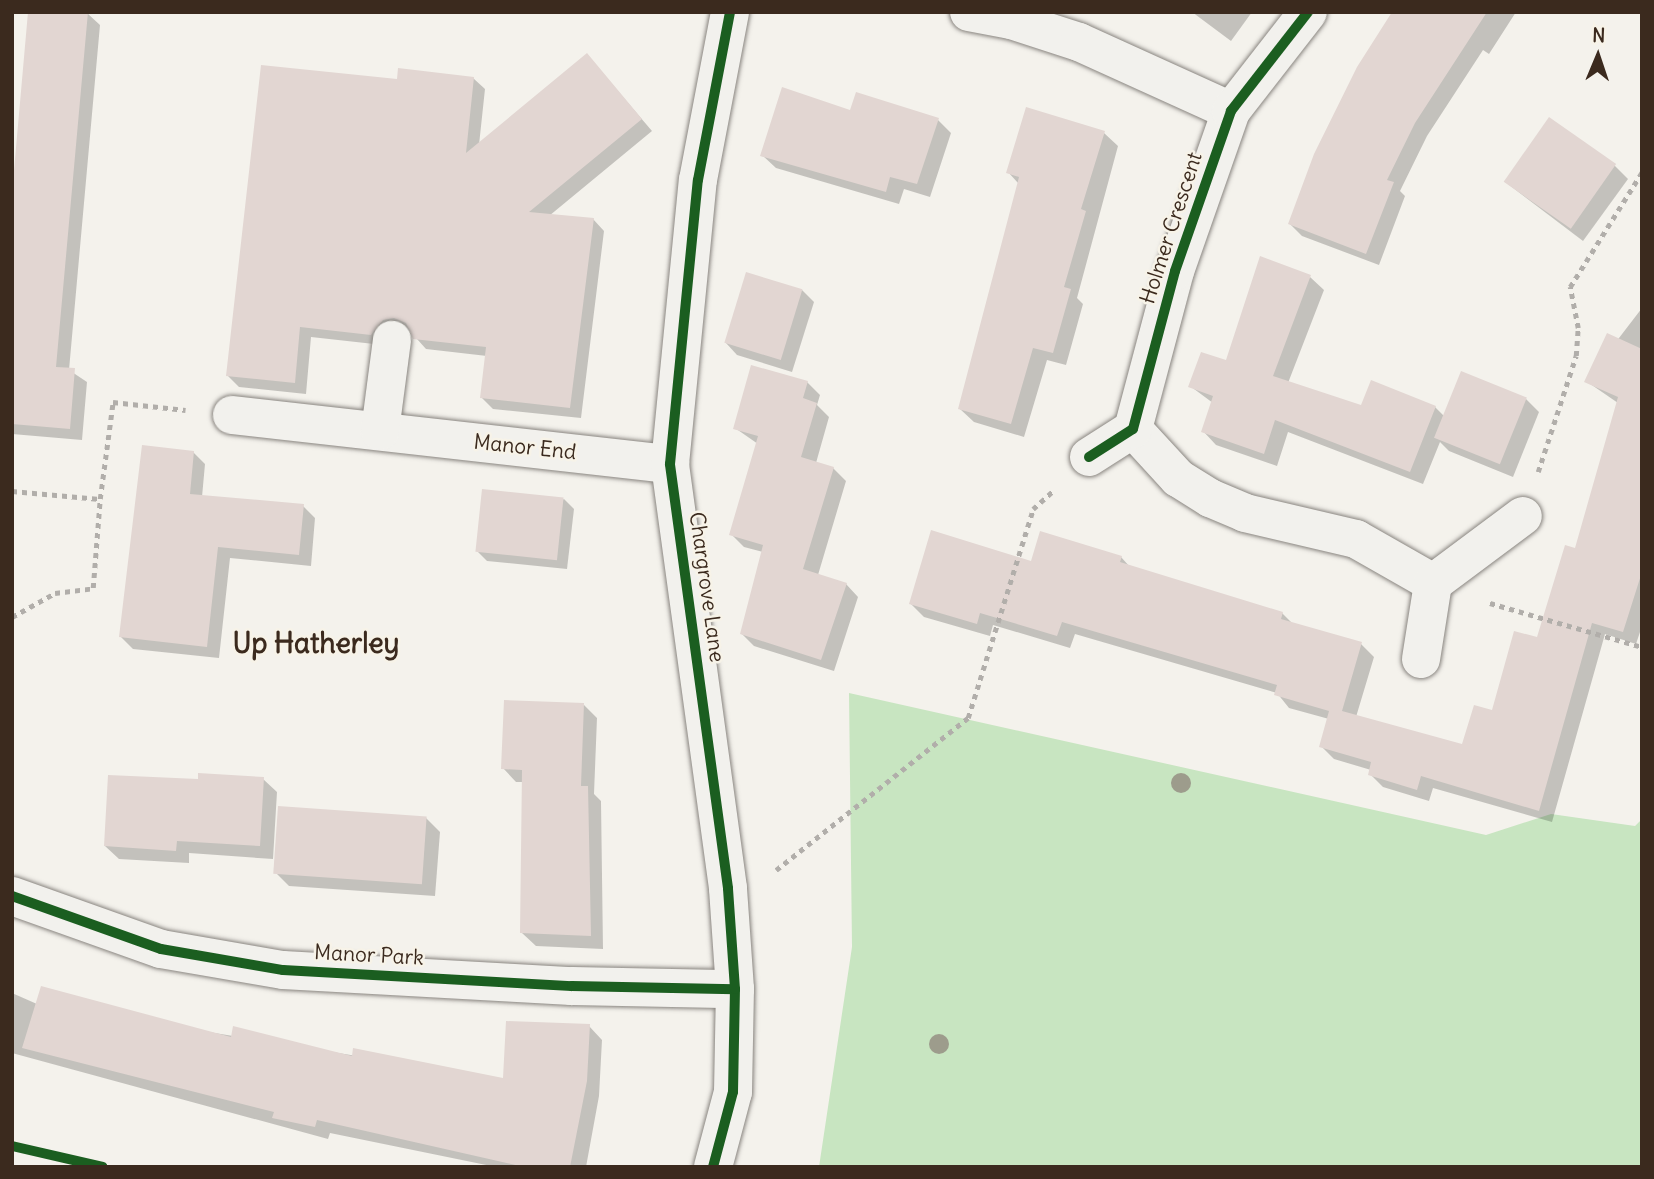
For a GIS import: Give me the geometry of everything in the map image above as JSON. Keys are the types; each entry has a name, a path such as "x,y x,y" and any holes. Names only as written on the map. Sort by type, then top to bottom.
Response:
{"street":[{"name":"Chargrove Lane","path":"713,1167 733,1092 735,989 728,888 670,464 698,180 730,12"},
{"path":"969,12 1011,20 1079,42 1231,111"},
{"name":"Holmer Crescent","path":"1133,429 1175,271 1231,111 1308,12"},
{"path":"380,431 392,340"},
{"name":"Manor End","path":"232,415 670,464"},
{"path":"1089,457 1133,429 1178,478 1210,498 1266,519 1331,530 1356,539 1433,583"},
{"path":"1421,659 1433,583 1523,516"},
{"name":"Manor Park","path":"12,896 161,949 283,970 572,986 735,989"}],"path":[{"path":"1523,516 1576,356 1577,328 1570,287 1642,172"},
{"path":"12,617 55,593 93,588 100,499 113,402 232,415"},
{"path":"728,888 760,882 968,718 1033,509 1089,457"},
{"path":"12,491 100,499"},
{"path":"1433,583 1642,647"}],"green space":[{"path":"849,693 1486,835 1551,814 1635,826 1642,819 1642,1167 819,1167 852,947"}],"building":[{"path":"28,12 88,12 56,367 75,368 70,429 12,424 12,193"},
{"path":"1392,12 1487,12 1415,123 1387,180 1394,182 1366,254 1288,224 1314,154 1357,67"},
{"path":"587,53 642,119 529,212 594,218 570,408 480,398 486,347 413,339 406,323 394,318 383,320 371,335 300,327 295,383 226,376 261,65 397,79 398,68 474,77 466,153"},
{"path":"782,87 850,110 856,92 939,118 917,184 890,177 886,192 760,156"},
{"path":"1026,107 1105,131 1081,209 1086,211 1064,287 1071,289 1053,353 1033,348 1011,424 958,409 1019,177 1006,173"},
{"path":"1549,117 1616,164 1571,229 1504,182"},
{"path":"1260,256 1311,275 1273,376 1361,405 1371,380 1436,406 1410,472 1275,420 1264,454 1201,432 1213,396 1188,387 1201,352 1226,360"},
{"path":"746,272 802,289 781,360 724,343"},
{"path":"1607,333 1642,349 1642,572 1623,632 1592,623 1539,811 1421,776 1417,790 1368,775 1371,762 1319,747 1329,711 1274,695 1277,685 1062,622 1057,636 980,613 977,624 909,604 931,530 1031,561 1040,531 1122,556 1120,562 1283,612 1281,619 1362,642 1342,711 1462,744 1474,705 1492,710 1514,631 1537,637 1565,545 1575,548 1618,397 1584,382"},
{"path":"751,365 808,381 803,398 817,403 801,457 834,467 803,569 847,583 821,660 740,634 763,545 729,535 758,436 733,429"},
{"path":"1461,371 1527,398 1500,464 1434,438"},
{"path":"142,445 194,451 190,494 304,504 299,555 218,547 207,647 119,637"},
{"path":"482,489 564,498 557,560 475,552"},
{"path":"504,700 584,703 581,786 588,786 591,936 520,933 522,770 501,769"},
{"path":"198,773 264,777 260,846 177,841 176,851 104,846 108,775 198,779"},
{"path":"278,806 427,816 422,884 273,874"},
{"path":"41,986 231,1037 233,1026 352,1056 353,1048 503,1078 506,1021 590,1024 587,1081 570,1167 524,1167 317,1120 315,1127 272,1118 274,1112 22,1048"}],"cycle path":[{"path":"713,1167 733,1092 735,989 728,888 670,464 698,180 730,12"},
{"path":"1089,457 1133,429 1175,271 1231,111 1308,12"},
{"path":"12,896 161,949 283,970 572,986 735,989"},
{"path":"12,1146 103,1167"}],"district":[{"name":"Up Hatherley","path":"316,643"}]}
